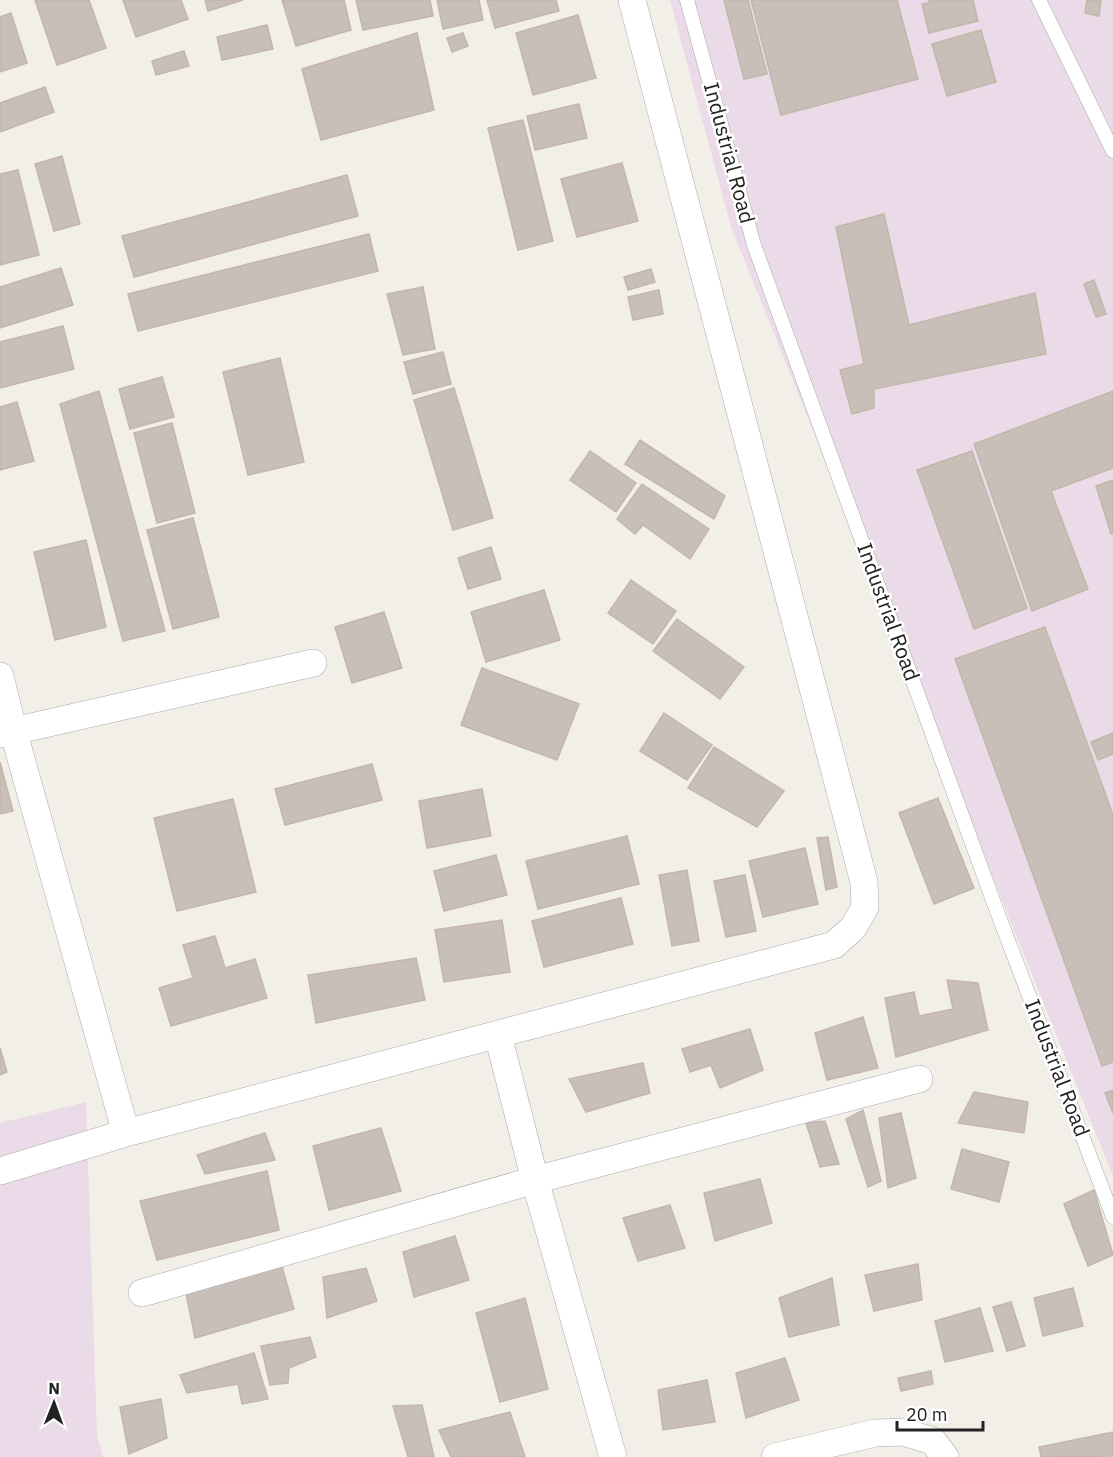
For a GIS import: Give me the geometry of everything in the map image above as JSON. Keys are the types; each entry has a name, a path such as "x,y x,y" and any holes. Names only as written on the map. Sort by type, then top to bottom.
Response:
{"street":[{"path":"0,1172 126,1133 834,945 853,928 865,907 864,882 632,0"},
{"path":"7,732 313,663"},
{"path":"0,676 7,732 126,1133"},
{"path":"498,1035 535,1180 613,1457"},
{"path":"142,1293 535,1180 920,1079"},
{"path":"776,1457 875,1433 903,1432 933,1441 945,1457"}],"lane":[{"name":"Industrial Road","path":"687,0 754,245 995,906 1113,1217"},
{"path":"1039,0 1113,151"}],"shaded area":[{"path":"670,0 1113,0 1113,1176 731,227"},
{"path":"86,1102 97,1435 103,1457 0,1457 0,1123"}],"building":[{"path":"35,0 89,0 106,48 57,65"},
{"path":"123,0 181,0 188,19 136,37"},
{"path":"205,0 243,0 208,11"},
{"path":"282,0 344,0 351,30 296,46"},
{"path":"356,0 430,0 433,16 363,30"},
{"path":"437,0 479,0 483,20 443,29"},
{"path":"487,0 556,0 559,11 495,28"},
{"path":"724,0 748,0 767,74 744,79"},
{"path":"751,0 897,0 918,79 781,115"},
{"path":"929,0 973,0 978,21 929,33 922,4 929,3"},
{"path":"1087,0 1101,0 1099,16 1085,13"},
{"path":"11,13 27,63 0,72 0,17"},
{"path":"578,15 596,78 533,95 516,33"},
{"path":"267,25 273,49 222,60 217,37"},
{"path":"981,30 996,82 947,96 932,44"},
{"path":"417,33 434,110 321,140 302,69"},
{"path":"463,33 468,46 452,52 447,38"},
{"path":"184,51 189,66 156,75 152,61"},
{"path":"45,87 54,112 0,132 0,103"},
{"path":"579,104 587,138 535,150 527,116"},
{"path":"523,120 553,241 518,250 488,128"},
{"path":"62,156 80,224 54,231 35,164"},
{"path":"622,163 638,221 577,237 561,179"},
{"path":"18,170 39,255 0,265 0,174"},
{"path":"347,175 358,216 134,277 122,236"},
{"path":"884,214 909,325 1035,293 1046,354 874,389 874,408 852,414 840,370 864,364 836,227"},
{"path":"369,234 378,271 138,331 128,294"},
{"path":"61,268 73,305 0,328 0,287"},
{"path":"651,269 655,282 628,290 624,277"},
{"path":"1094,280 1106,314 1096,317 1084,284"},
{"path":"423,287 435,349 403,355 387,294"},
{"path":"659,290 663,314 633,320 628,297"},
{"path":"63,326 74,369 0,388 0,342"},
{"path":"443,352 451,384 413,394 404,362"},
{"path":"280,358 304,462 248,475 223,372"},
{"path":"162,377 174,417 130,429 119,389"},
{"path":"454,388 493,518 453,530 414,400"},
{"path":"99,391 165,631 123,641 60,404"},
{"path":"1113,391 1113,468 1051,491 1088,589 1032,611 974,444"},
{"path":"17,402 34,461 0,470 0,407"},
{"path":"172,423 195,513 157,523 134,433"},
{"path":"640,440 725,496 714,519 625,464"},
{"path":"590,451 636,483 616,512 570,480"},
{"path":"972,451 1027,608 974,629 917,470"},
{"path":"1113,480 1113,534 1111,534 1096,486"},
{"path":"642,484 709,529 690,559 643,525 635,534 617,519"},
{"path":"193,518 219,617 173,629 147,530"},
{"path":"86,540 106,627 55,640 34,552"},
{"path":"491,547 501,579 468,589 458,558"},
{"path":"631,580 676,611 653,644 608,613"},
{"path":"544,590 560,640 486,662 471,612"},
{"path":"384,612 402,668 352,683 335,627"},
{"path":"677,619 744,667 720,699 653,651"},
{"path":"1045,627 1113,815 1113,1062 1102,1066 955,659"},
{"path":"482,668 579,704 557,760 461,725"},
{"path":"664,713 712,745 687,780 640,751"},
{"path":"1113,733 1113,754 1098,760 1091,742"},
{"path":"714,747 784,791 757,827 688,788"},
{"path":"0,762 13,811 0,814"},
{"path":"372,764 382,800 285,825 275,789"},
{"path":"482,789 491,836 427,848 419,801"},
{"path":"938,798 974,888 934,904 899,813"},
{"path":"233,799 256,892 177,911 154,818"},
{"path":"627,836 639,884 538,909 526,861"},
{"path":"828,837 837,887 826,890 817,838"},
{"path":"805,848 818,904 763,917 749,861"},
{"path":"496,855 507,895 444,911 434,871"},
{"path":"687,870 699,941 672,946 659,875"},
{"path":"745,875 756,931 726,937 714,881"},
{"path":"621,898 633,944 544,967 532,921"},
{"path":"502,920 510,972 444,982 435,930"},
{"path":"215,936 225,968 255,959 267,998 171,1026 159,988 193,978 183,945"},
{"path":"416,958 425,1000 316,1023 308,975"},
{"path":"947,980 978,983 988,1030 896,1057 885,998 914,992 919,1016 953,1009"},
{"path":"863,1017 878,1068 827,1080 815,1033"},
{"path":"750,1029 763,1070 720,1088 711,1065 690,1072 682,1049"},
{"path":"0,1048 7,1072 0,1075"},
{"path":"643,1063 650,1093 586,1112 569,1079"},
{"path":"1113,1090 1113,1113 1105,1093"},
{"path":"974,1092 1028,1102 1024,1133 958,1123"},
{"path":"863,1110 881,1181 868,1187 846,1119"},
{"path":"901,1113 916,1178 888,1188 879,1118"},
{"path":"825,1121 839,1164 820,1167 806,1123"},
{"path":"381,1128 401,1191 329,1210 313,1146"},
{"path":"265,1133 275,1160 205,1174 197,1155"},
{"path":"962,1149 1009,1162 999,1202 951,1189"},
{"path":"267,1171 279,1230 157,1260 140,1201"},
{"path":"760,1179 772,1223 715,1241 704,1193"},
{"path":"1094,1190 1113,1255 1088,1266 1064,1204"},
{"path":"670,1205 685,1248 638,1261 623,1218"},
{"path":"455,1236 469,1280 414,1297 403,1252"},
{"path":"281,1263 294,1309 195,1338 186,1293"},
{"path":"918,1264 922,1300 874,1311 865,1275"},
{"path":"366,1268 377,1301 327,1318 323,1277"},
{"path":"832,1278 839,1325 789,1337 779,1298"},
{"path":"1073,1288 1083,1326 1043,1336 1034,1298"},
{"path":"525,1298 548,1389 500,1402 476,1313"},
{"path":"1011,1302 1025,1346 1007,1351 993,1307"},
{"path":"980,1308 993,1351 945,1362 935,1321"},
{"path":"310,1337 316,1357 289,1368 288,1383 270,1385 261,1346"},
{"path":"254,1353 268,1399 242,1404 238,1384 187,1393 180,1375"},
{"path":"785,1358 799,1400 746,1418 736,1373"},
{"path":"931,1371 933,1384 901,1391 898,1378"},
{"path":"707,1380 715,1422 663,1430 658,1390"},
{"path":"161,1399 167,1438 129,1454 120,1407"},
{"path":"422,1405 434,1457 408,1457 393,1406"},
{"path":"510,1412 525,1457 451,1457 439,1430"},
{"path":"1113,1432 1113,1456 1041,1457 1039,1447"}]}
